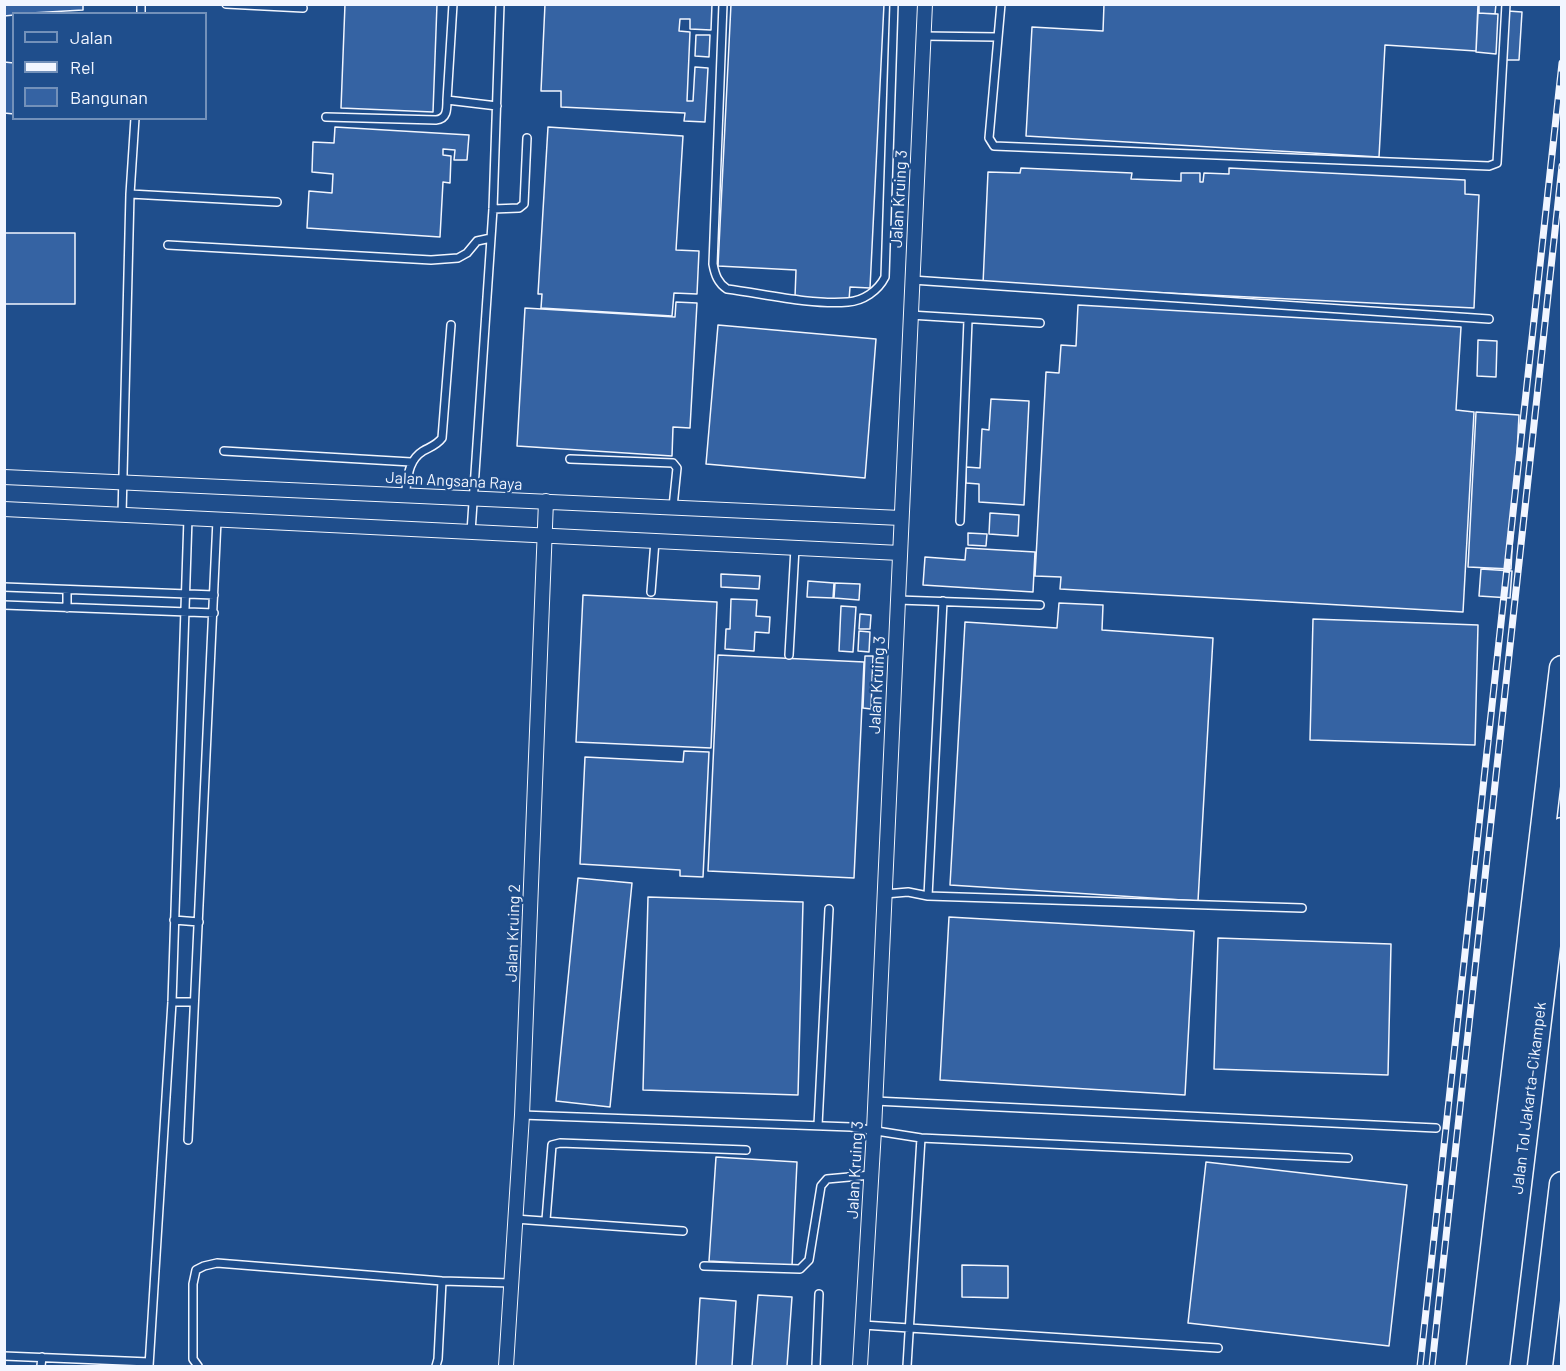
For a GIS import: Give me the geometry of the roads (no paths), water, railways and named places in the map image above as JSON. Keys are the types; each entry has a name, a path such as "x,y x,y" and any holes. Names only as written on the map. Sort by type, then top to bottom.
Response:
{"highway":[{"path":"1479,1366 1562,669"},
{"name":"Jalan Tol Jakarta–Cikampek","path":"1497,1366 1562,830"},
{"path":"1512,1366 1562,967"},
{"path":"1540,1366 1562,1184"},
{"path":"1547,1366 1562,1250"}],"street":[{"name":"Jalan Kruing 3","path":"860,1366 874,1130 924,4"},
{"name":"Jalan Angsana Raya","path":"4,477 902,518"},
{"name":"Jalan Kruing 2","path":"506,1366 522,1115 546,501"},
{"path":"4,509 900,554"}],"lane":[{"path":"226,4 303,8"},
{"path":"326,117 441,120 447,100 453,4"},
{"path":"471,532 493,209 500,4"},
{"path":"723,4 714,273 718,281 727,289 813,301 850,302 874,291 885,278 894,4"},
{"path":"1000,4 989,138 994,146 1489,166 1497,163 1506,4"},
{"path":"923,36 997,37"},
{"path":"447,100 497,106"},
{"path":"122,515 130,195 135,120"},
{"path":"493,209 519,208 524,204 527,138"},
{"path":"130,195 277,202"},
{"path":"168,245 431,260 458,258 467,254 477,241 491,238"},
{"path":"912,280 1489,319"},
{"path":"910,315 1040,323"},
{"path":"960,521 969,320"},
{"path":"405,495 411,462 419,453 436,445 442,438 451,325"},
{"path":"224,451 411,462"},
{"path":"570,459 673,463 676,468 673,507"},
{"path":"4,1356 149,1364 172,1002 189,518"},
{"path":"188,1140 217,520"},
{"path":"651,592 655,541"},
{"path":"789,655 795,548"},
{"path":"4,587 214,595"},
{"path":"67,591 67,608"},
{"path":"898,600 1040,605"},
{"path":"928,896 943,602"},
{"path":"4,605 214,613"},
{"path":"885,894 908,892 928,896 1302,908"},
{"path":"818,1125 829,909"},
{"path":"174,920 199,922"},
{"path":"172,1002 194,1002"},
{"path":"875,1101 1436,1128"},
{"path":"522,1115 818,1125 874,1130 921,1138 1348,1158"},
{"path":"907,1366 921,1138"},
{"path":"546,1220 552,1145 560,1143 746,1150"},
{"path":"704,1266 800,1269 808,1260 821,1186 827,1179 871,1175"},
{"path":"515,1220 546,1220 683,1231"},
{"path":"198,1366 193,1359 193,1284 196,1270 204,1266 217,1263 442,1281 511,1283"},
{"path":"435,1366 438,1359 442,1281"},
{"path":"816,1366 819,1294"},
{"path":"863,1325 1218,1348"},
{"path":"41,1366 42,1357"}],"railway":[{"path":"1420,1366 1562,63"},
{"path":"1432,1366 1562,166"}]}
